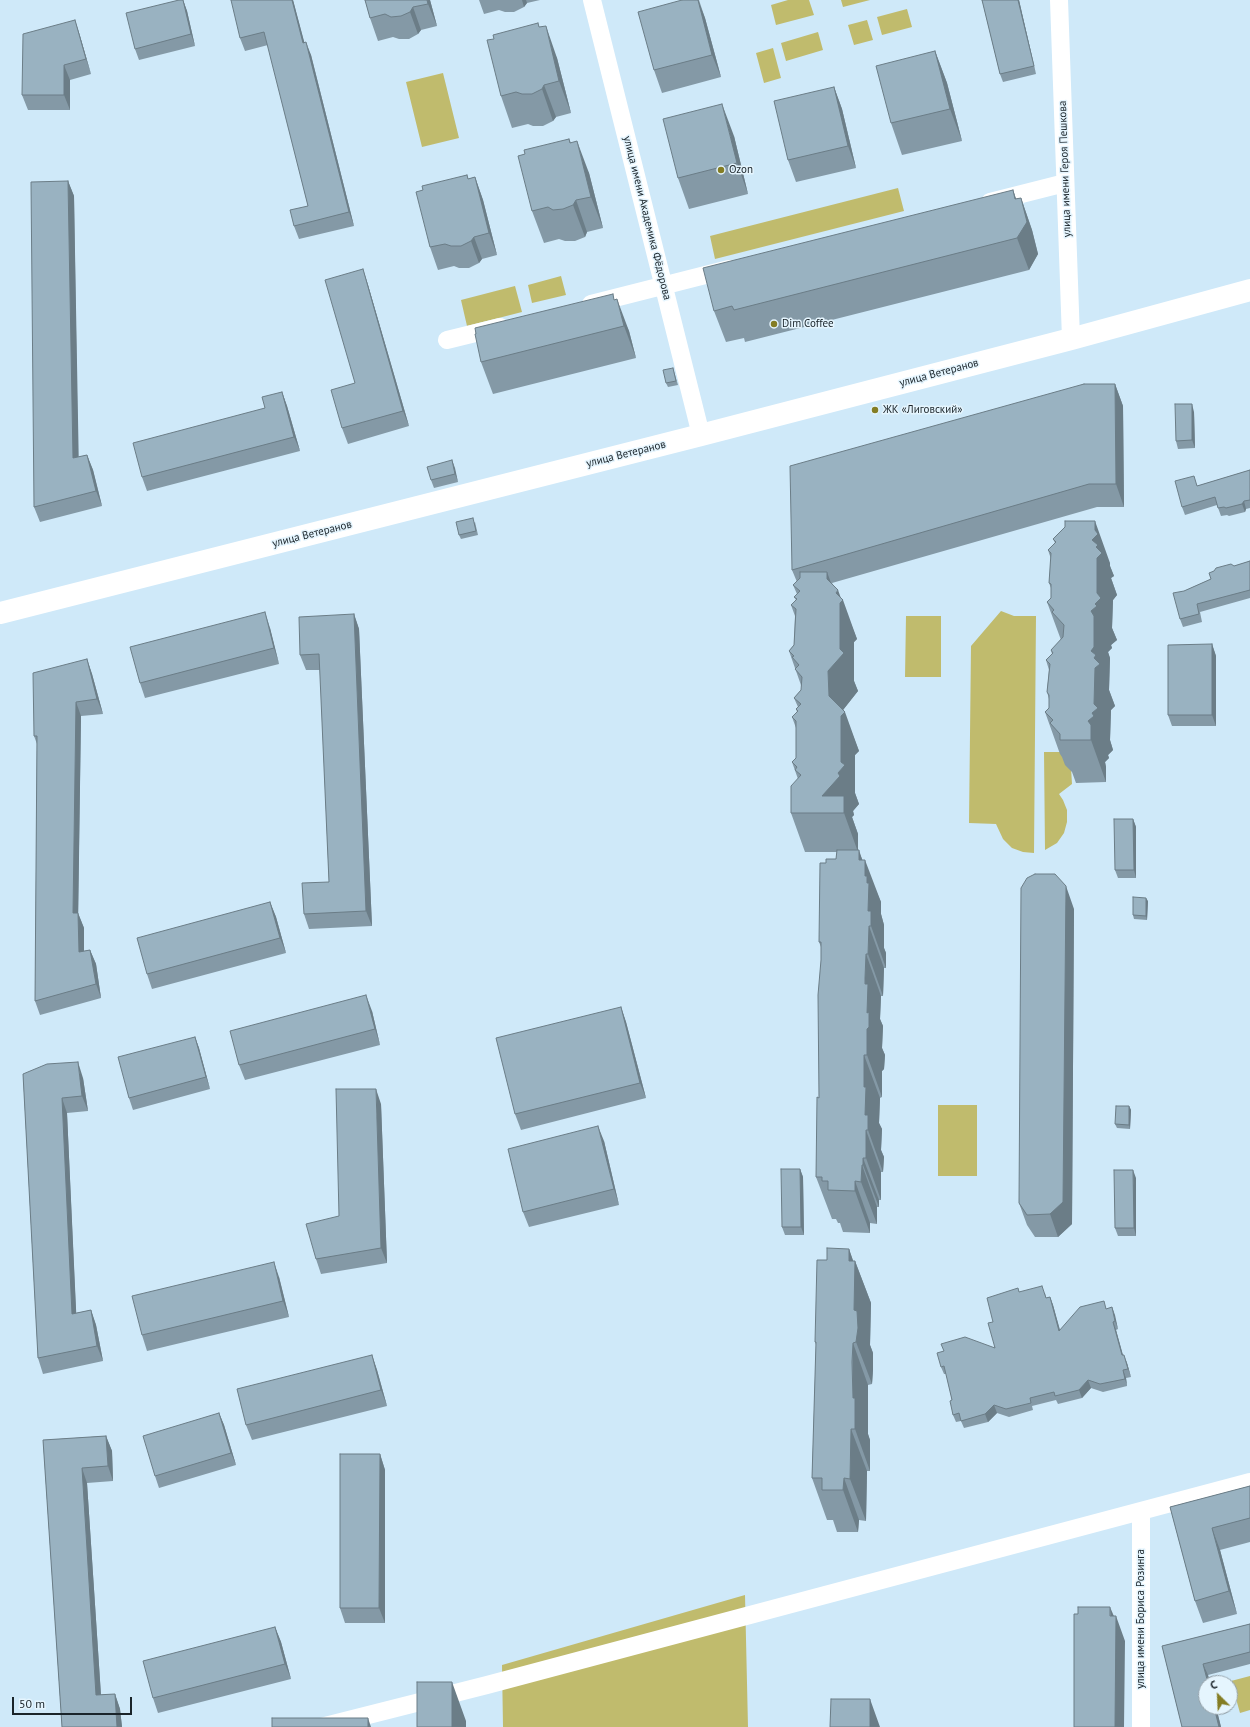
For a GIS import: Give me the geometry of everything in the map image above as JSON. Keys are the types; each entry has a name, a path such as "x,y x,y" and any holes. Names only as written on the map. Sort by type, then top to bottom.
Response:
{"street":[{"name":"улица имени Академика Фёдорова","path":"592,0 701,435"},
{"name":"улица имени Героя Пешкова","path":"1058,0 1071,339"},
{"path":"972,206 1065,183"},
{"path":"579,307 748,264"},
{"name":"улица Ветеранов","path":"0,613 701,435 1071,339 1250,290"},
{"name":"улица Ветеранов","path":"0,619 706,442 1250,297"},
{"path":"447,340 517,323"},
{"path":"321,1727 487,1685 1250,1482"},
{"name":"улица имени Бориса Розинга","path":"1141,1511 1141,1727"}],"shaded area":[{"path":"788,0 809,0 814,15 776,25 771,5"},
{"path":"841,0 870,0 843,7"},
{"path":"907,9 912,27 882,35 877,17"},
{"path":"867,20 873,40 854,45 848,25"},
{"path":"818,32 823,50 786,61 781,43"},
{"path":"773,48 781,78 764,83 756,53"},
{"path":"443,73 459,138 422,147 406,82"},
{"path":"898,188 904,211 715,259 710,236"},
{"path":"561,276 566,295 532,303 528,285"},
{"path":"515,286 522,312 467,326 461,300"},
{"path":"1001,611 1014,616 1036,616 1034,853 1023,852 1012,848 1003,839 996,824 969,823 971,646"},
{"path":"906,616 941,616 941,677 905,677"},
{"path":"1044,752 1070,752 1072,784 1059,794 1067,810 1067,822 1064,833 1057,843 1045,850"},
{"path":"938,1105 977,1105 977,1176 938,1176"},
{"path":"745,1595 748,1727 503,1727 502,1665"},
{"path":"1250,1676 1250,1710 1240,1713 1238,1706 1238,1679"}],"building":[{"path":"183,0 191,34 135,49 126,13"},
{"path":"231,0 292,0 303,43 306,42 349,212 294,226 290,210 308,206 264,32 240,38"},
{"path":"365,0 427,0 428,4 413,7 410,12 401,16 391,17 385,14 370,18"},
{"path":"682,0 698,0 712,55 654,70 638,12"},
{"path":"982,0 1018,0 1034,66 1000,74"},
{"path":"75,20 86,59 64,65 64,95 22,95 23,34"},
{"path":"538,23 539,27 546,26 559,81 544,85 542,89 532,94 522,94 516,92 501,96 487,40 494,39 493,35"},
{"path":"935,51 950,109 891,123 876,66"},
{"path":"834,87 848,146 788,160 774,101"},
{"path":"722,104 737,163 678,178 663,119"},
{"path":"569,139 570,143 577,141 591,197 576,200 573,205 563,209 553,210 548,207 532,211 518,156 525,154 524,150"},
{"path":"467,175 468,179 475,177 489,233 474,237 471,241 461,246 451,246 445,244 430,247 416,192 423,190 422,186"},
{"path":"68,181 73,458 87,455 96,491 34,507 31,182"},
{"path":"1013,190 1015,199 1021,198 1027,222 1017,238 734,310 732,306 714,311 703,268"},
{"path":"363,269 403,411 342,428 331,390 355,383 325,280"},
{"path":"613,294 614,300 617,299 624,326 481,362 475,328"},
{"path":"673,368 676,381 666,383 663,370"},
{"path":"1084,384 1115,384 1116,484 1089,484 792,570 790,466"},
{"path":"282,392 294,437 142,477 133,443 265,408 262,397"},
{"path":"1175,404 1192,404 1192,440 1176,441"},
{"path":"452,460 455,474 431,480 427,467"},
{"path":"1250,470 1250,500 1244,501 1242,504 1226,508 1218,508 1215,497 1182,507 1175,481 1194,476 1197,486"},
{"path":"473,518 476,531 459,535 456,522"},
{"path":"1065,521 1095,521 1095,530 1098,534 1092,540 1098,545 1096,547 1102,553 1097,558 1097,593 1101,598 1095,604 1097,606 1091,611 1094,616 1094,647 1091,651 1096,655 1094,658 1100,664 1095,668 1094,704 1098,708 1092,713 1094,716 1088,721 1091,725 1091,740 1060,740 1060,734 1050,723 1053,720 1045,712 1049,708 1049,695 1047,692 1050,664 1046,660 1053,653 1051,650 1063,637 1064,625 1052,612 1054,610 1047,602 1051,598 1051,584 1049,583 1051,553 1048,550 1056,542 1053,539 1065,527"},
{"path":"1250,561 1250,590 1197,604 1199,614 1180,619 1173,593 1184,591 1211,579 1209,573 1214,571 1216,568 1231,564 1234,566"},
{"path":"800,572 827,572 827,579 838,590 836,593 843,600 840,603 840,649 844,653 828,671 829,696 845,712 841,716 841,762 845,765 838,773 840,776 822,796 844,796 844,813 791,813 791,786 801,775 795,770 797,767 792,762 796,758 796,721 792,717 798,711 796,709 801,704 794,698 801,690 802,677 795,669 799,665 789,651 794,645 796,609 791,605 797,599 794,597 800,591 793,585 800,578"},
{"path":"265,612 274,648 140,683 130,647"},
{"path":"354,614 366,911 304,914 302,883 329,882 319,654 300,655 299,617"},
{"path":"1212,644 1212,715 1168,715 1168,645"},
{"path":"87,659 97,699 76,702 73,913 78,913 79,952 90,950 96,984 35,1001 37,736 34,736 33,673"},
{"path":"1114,819 1133,819 1134,870 1115,870"},
{"path":"837,850 859,850 859,860 865,860 865,876 867,876 867,883 869,883 868,911 871,911 871,926 869,926 865,978 865,984 868,984 867,1013 869,1012 869,1027 867,1029 867,1055 864,1055 864,1087 866,1087 865,1115 868,1115 868,1130 866,1130 866,1158 863,1158 861,1182 855,1181 855,1191 828,1190 828,1181 822,1181 822,1177 816,1177 817,1097 819,1098 818,995 821,960 821,942 819,942 820,863 826,863 826,859 836,859"},
{"path":"1035,874 1055,874 1066,886 1063,1202 1050,1214 1027,1215 1019,1203 1021,888 1027,878"},
{"path":"1133,897 1146,898 1146,916 1133,915"},
{"path":"270,902 280,938 147,974 137,938"},
{"path":"366,995 375,1029 239,1065 230,1031"},
{"path":"621,1007 640,1083 515,1114 496,1038"},
{"path":"195,1037 206,1077 129,1098 118,1057"},
{"path":"78,1062 82,1096 62,1098 72,1314 91,1310 97,1346 38,1358 23,1074 47,1064"},
{"path":"336,1089 376,1089 381,1248 316,1259 306,1224 339,1216"},
{"path":"1116,1106 1129,1106 1129,1125 1115,1124"},
{"path":"598,1126 614,1189 523,1212 508,1149"},
{"path":"781,1169 800,1169 801,1227 782,1227"},
{"path":"1114,1170 1133,1170 1134,1228 1115,1228"},
{"path":"827,1248 849,1249 849,1261 855,1261 854,1310 857,1311 858,1328 856,1342 853,1343 852,1362 853,1398 855,1398 855,1429 851,1429 850,1479 844,1478 843,1490 822,1490 822,1478 812,1478 817,1260 827,1260"},
{"path":"274,1262 283,1301 142,1335 132,1296"},
{"path":"1042,1286 1046,1298 1050,1297 1059,1331 1080,1307 1104,1301 1106,1309 1112,1307 1115,1321 1113,1322 1122,1355 1124,1355 1128,1369 1123,1370 1125,1379 1100,1384 1088,1380 1079,1390 1055,1396 1054,1392 1030,1398 1031,1403 1006,1409 994,1405 985,1414 961,1421 959,1413 953,1415 950,1401 952,1400 944,1366 941,1367 937,1353 944,1351 941,1344 965,1337 995,1348 988,1323 993,1322 987,1298 1018,1288 1019,1292"},
{"path":"372,1355 381,1390 246,1425 237,1389"},
{"path":"219,1413 231,1453 155,1476 143,1436"},
{"path":"106,1436 108,1466 82,1468 96,1695 115,1694 117,1727 62,1727 43,1440"},
{"path":"340,1454 380,1454 379,1608 340,1608"},
{"path":"1250,1486 1250,1518 1212,1528 1229,1591 1195,1601 1170,1507"},
{"path":"1078,1607 1110,1607 1110,1616 1116,1616 1115,1727 1074,1727 1074,1614 1078,1614"},
{"path":"1250,1624 1250,1652 1203,1664 1206,1675 1198,1675 1198,1715 1216,1715 1219,1727 1182,1727 1162,1646"},
{"path":"275,1627 285,1664 153,1698 143,1661"},
{"path":"417,1682 452,1682 452,1727 417,1727"},
{"path":"831,1699 870,1699 870,1727 830,1727"},
{"path":"272,1718 368,1718 368,1727 272,1727"}],"place":[{"name":"Ozon","path":"721,170"},
{"name":"Dim Coffee","path":"774,324"},
{"name":"ЖК «Лиговский»","path":"875,410"}]}
